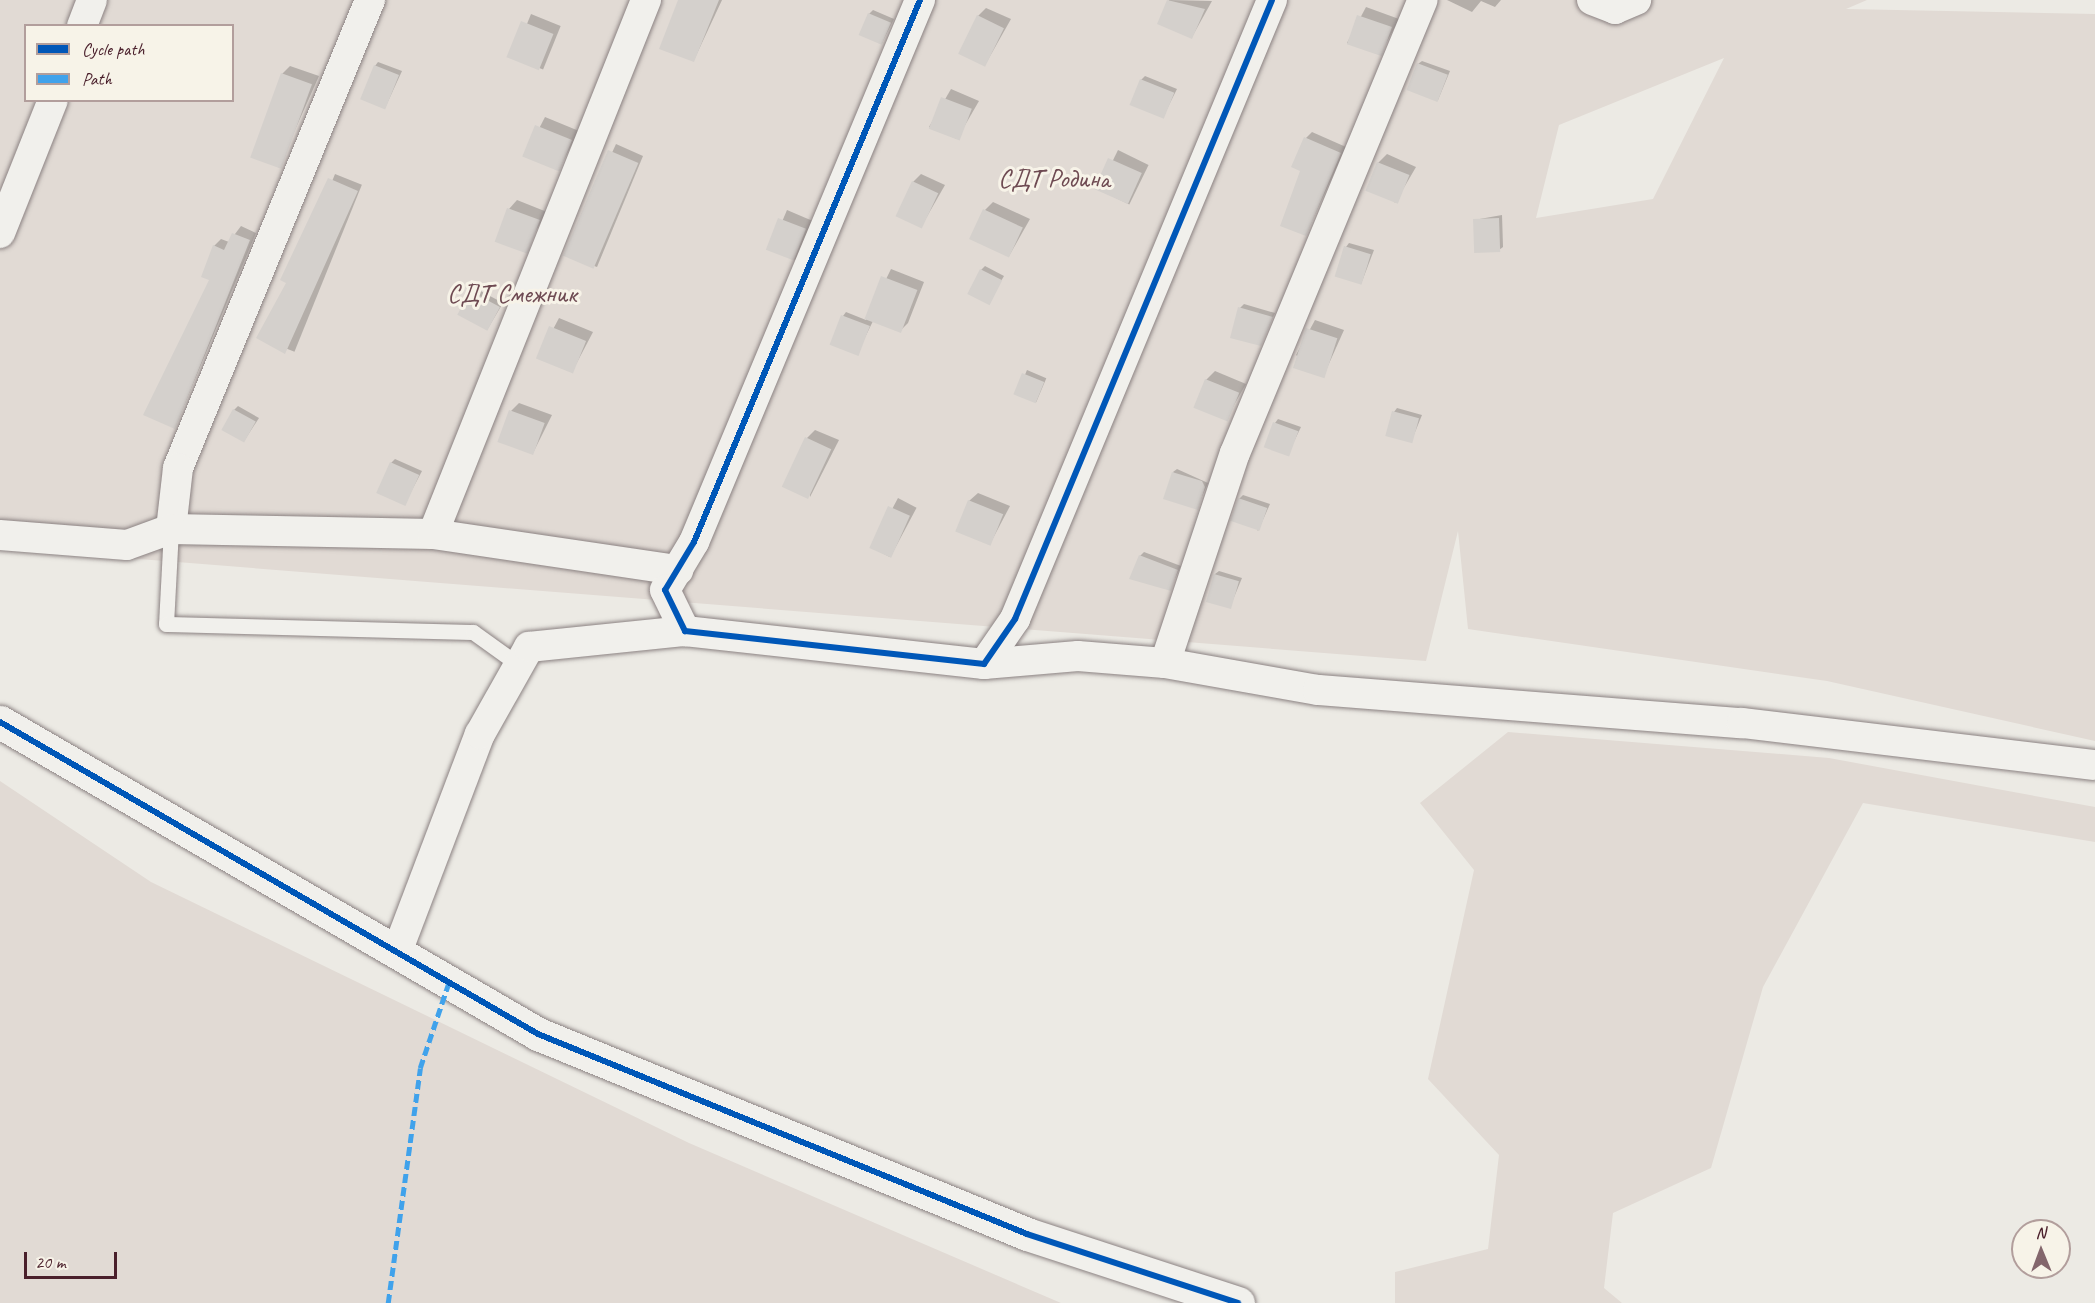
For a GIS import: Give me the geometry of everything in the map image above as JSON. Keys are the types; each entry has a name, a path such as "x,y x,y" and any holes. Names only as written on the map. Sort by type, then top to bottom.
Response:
{"street":[{"path":"83,24 92,0"},
{"path":"171,529 178,468 370,0"},
{"path":"433,534 646,0"},
{"path":"685,631 665,590 694,542 920,0"},
{"path":"984,664 1015,619 1272,0"},
{"path":"1165,663 1235,453 1423,0"},
{"path":"1592,0 1615,9 1636,0"},
{"path":"0,233 52,102"},
{"path":"0,535 127,545 171,529 433,534 678,570"},
{"path":"397,952 480,734 529,647 685,631 984,664 1078,656 1165,663 1318,690 1742,723 2095,765"},
{"path":"0,722 538,1034 1027,1234 1238,1303"}],"lane":[{"path":"171,529 166,624 473,632 519,665"}],"green space":[{"path":"0,0 1867,0 1846,9 2095,14 2095,741 1827,681 1468,629 1458,531 1426,661 0,548","holes":["1724,58 1653,199 1536,218 1559,125"]},
{"path":"1508,732 1829,758 2095,807 2095,842 1863,803 1763,987 1711,1168 1613,1213 1604,1288 1622,1303 1395,1303 1395,1272 1488,1249 1499,1155 1428,1079 1474,870 1420,803"},
{"path":"0,781 151,882 689,1143 1061,1303 0,1303"}],"building":[{"path":"678,0 719,0 694,62 659,49"},
{"path":"1167,0 1205,9 1192,39 1157,24"},
{"path":"868,13 891,23 882,45 859,35"},
{"path":"977,15 1004,28 985,67 958,54"},
{"path":"1357,15 1392,27 1382,56 1347,44"},
{"path":"521,21 553,34 539,70 506,57"},
{"path":"1417,63 1448,75 1437,102 1407,90"},
{"path":"374,65 399,75 385,109 360,99"},
{"path":"281,73 312,84 281,169 250,158"},
{"path":"1140,79 1174,93 1164,119 1130,105"},
{"path":"941,97 972,109 960,141 929,129"},
{"path":"535,125 572,140 559,172 522,157"},
{"path":"1304,137 1341,153 1306,236 1280,226 1300,171 1291,167"},
{"path":"608,150 638,163 593,269 563,256"},
{"path":"1108,158 1142,173 1128,204 1094,189"},
{"path":"1377,162 1409,175 1398,204 1365,191"},
{"path":"328,178 358,191 285,354 256,338 286,283 280,280"},
{"path":"912,181 938,193 922,229 896,216"},
{"path":"507,208 540,220 528,254 495,242"},
{"path":"983,209 1023,228 1009,258 969,239"},
{"path":"778,218 806,229 794,260 766,250"},
{"path":"1499,218 1500,252 1474,253 1473,219"},
{"path":"232,233 250,240 175,429 143,415 209,280 201,277 213,245 224,250"},
{"path":"1344,246 1371,254 1361,285 1335,277"},
{"path":"980,269 1002,280 990,305 967,294"},
{"path":"881,276 917,290 901,333 865,319"},
{"path":"470,291 500,307 487,331 457,315"},
{"path":"1238,307 1273,317 1261,346 1230,338"},
{"path":"841,315 870,326 858,356 830,345"},
{"path":"549,326 586,341 573,373 536,358"},
{"path":"1306,328 1337,338 1324,378 1293,368"},
{"path":"1022,373 1044,382 1036,403 1013,394"},
{"path":"1205,379 1239,393 1228,422 1193,408"},
{"path":"233,409 256,422 244,443 221,430"},
{"path":"509,410 545,423 533,455 497,442"},
{"path":"1392,411 1419,418 1412,443 1385,436"},
{"path":"1273,422 1298,431 1289,457 1264,447"},
{"path":"805,437 831,449 808,499 782,487"},
{"path":"390,462 419,475 405,506 376,493"},
{"path":"1172,472 1202,481 1205,487 1198,510 1163,499"},
{"path":"1238,498 1267,508 1259,531 1230,521"},
{"path":"968,500 1003,514 990,546 955,532"},
{"path":"888,506 910,516 891,558 869,548"},
{"path":"1139,555 1178,570 1171,591 1129,579"},
{"path":"1214,574 1239,581 1231,609 1206,602"}],"marked path":[{"path":"388,1303 420,1068 449,982"}],"cycle path":[{"path":"920,0 694,542 665,590 685,631 984,664 1015,619 1272,0"},
{"path":"0,722 538,1034 1027,1234 1238,1303"}],"park label":[{"name":"СДТ Родина","path":"1054,179"},
{"name":"СДТ Смежник","path":"512,294"}]}
